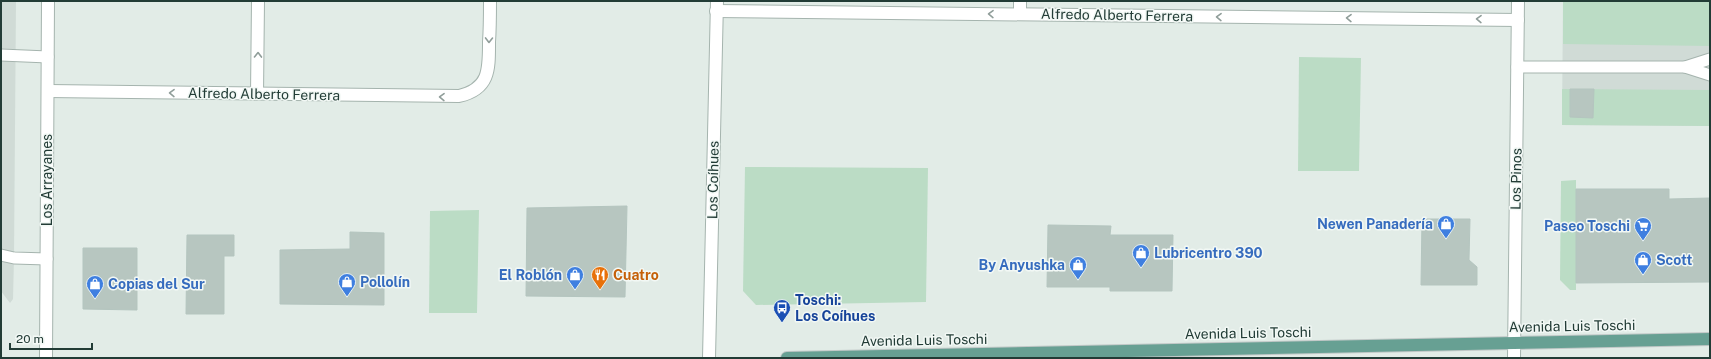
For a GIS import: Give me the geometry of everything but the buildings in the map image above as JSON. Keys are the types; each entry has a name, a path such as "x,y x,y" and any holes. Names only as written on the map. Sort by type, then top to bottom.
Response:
{"main road":[{"name":"Avenida Luis Toschi","path":"787,358 1710,339"}],"street":[{"name":"Los Arrayanes","path":"46,358 48,1"},
{"path":"257,94 258,1"},
{"name":"Alfredo Alberto Ferrera","path":"48,91 452,97 467,94 479,88 486,78 489,64 490,1"},
{"path":"1020,1 1020,14"},
{"name":"Los Pinos","path":"1514,358 1518,1"},
{"name":"Alfredo Alberto Ferrera","path":"717,6 1020,14 1518,20"},
{"name":"Los Coíhues","path":"709,358 717,6"}],"lane":[{"path":"1,55 48,57"},
{"path":"1517,67 1685,67 1710,59"},
{"path":"1685,67 1710,75"},
{"path":"1,254 14,258 47,259"}],"shaded area":[{"path":"1,1 16,1 14,258 13,299 10,303 1,291"},
{"path":"1563,1 1710,1 1710,126 1562,125"}],"green space":[{"path":"1563,1 1710,1 1710,46 1563,44"},
{"path":"1299,57 1361,58 1359,171 1298,171"},
{"path":"1562,89 1710,90 1710,126 1562,125"},
{"path":"745,167 928,168 926,302 756,305 743,291"},
{"path":"1576,180 1576,290 1570,290 1560,280 1561,181"},
{"path":"479,210 477,313 429,313 430,211"}],"place":[{"name":"Newen Panadería","path":"1446,239"},
{"name":"Paseo Toschi","path":"1643,241"},
{"name":"Lubricentro 390","path":"1141,268"},
{"name":"Scott","path":"1643,275"},
{"name":"By Anyushka","path":"1078,280"},
{"name":"El Roblón","path":"575,290"},
{"name":"Cuatro","path":"600,290"},
{"name":"Pollolín","path":"347,297"},
{"name":"Copias del Sur","path":"95,299"},
{"name":"Toschi: Los Coíhues","path":"782,323"}]}
